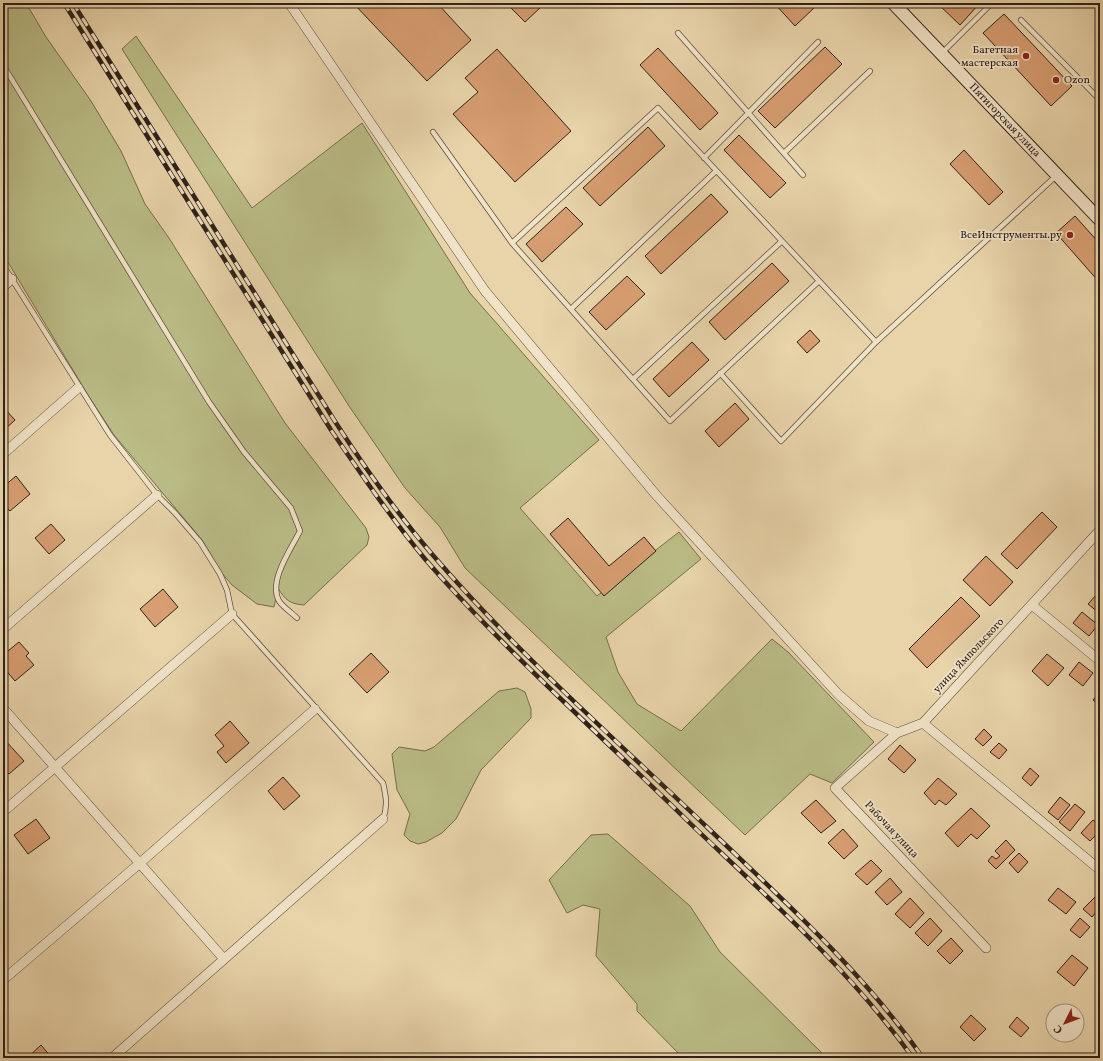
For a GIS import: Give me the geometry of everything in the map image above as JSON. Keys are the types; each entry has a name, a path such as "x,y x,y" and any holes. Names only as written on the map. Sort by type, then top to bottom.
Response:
{"main road":[{"name":"Пятигорская улица","path":"893,3 1100,220"}],"street":[{"path":"289,3 485,291 657,496 838,694 869,721 897,733 923,723 1100,870"},
{"path":"3,287 12,279"},
{"path":"3,454 78,388"},
{"path":"3,629 157,495"},
{"name":"улица Ямпольского","path":"923,723 1100,530"},
{"path":"1032,605 1100,661"},
{"path":"3,812 232,614"},
{"path":"3,708 224,959"},
{"path":"3,980 140,863 315,709"},
{"name":"Рабочая улица","path":"897,733 835,788 986,948"},
{"path":"112,1058 383,819"}],"lane":[{"path":"942,53 992,3"},
{"path":"1021,20 1100,100"},
{"path":"678,33 748,114 804,175"},
{"path":"704,158 818,42"},
{"path":"3,65 209,402 244,452 291,508 300,531 277,577 276,588 279,601 297,618"},
{"path":"784,154 870,71"},
{"path":"512,243 658,108 876,342"},
{"path":"433,132 512,243 670,421 819,281"},
{"path":"571,309 716,171"},
{"path":"720,373 781,441 876,342 1057,175"},
{"path":"633,379 782,241"},
{"path":"3,265 78,388 110,435 157,495 200,542 220,574 227,590 232,614 315,709 383,783 387,798 387,809 383,819"}],"green space":[{"path":"3,3 26,3 46,37 91,101 121,151 145,204 169,238 285,423 366,528 369,537 367,545 304,605 295,604 288,601 278,588 274,607 257,604 232,585 222,573 202,540 114,435 88,395 3,254"},
{"path":"136,36 252,208 362,123 470,293 599,440 520,508 597,596 679,532 701,559 606,637 618,672 637,704 681,731 772,639 788,652 874,742 832,783 810,774 745,835 465,568 440,527 405,488 349,406 122,49"},
{"path":"517,688 525,692 531,709 531,718 481,770 456,819 442,833 426,842 418,844 410,841 404,835 410,814 397,790 392,754 399,747 425,751 434,747 499,691"},
{"path":"608,834 690,906 720,952 827,1058 683,1058 637,1011 637,1004 596,956 600,909 583,905 567,913 549,880 591,835"}],"building":[{"path":"353,3 437,3 471,40 427,81"},
{"path":"512,3 539,3 542,6 525,22 509,6"},
{"path":"774,3 812,3 815,7 795,26"},
{"path":"937,3 980,3 960,25"},
{"path":"1004,14 1072,86 1051,106 983,33"},
{"path":"825,47 842,64 775,128 758,111"},
{"path":"658,48 718,113 700,130 640,65"},
{"path":"497,49 571,131 515,182 453,114 478,92 465,78"},
{"path":"648,127 665,146 600,206 583,188"},
{"path":"739,135 786,183 770,198 724,150"},
{"path":"964,150 1003,192 989,205 950,164"},
{"path":"711,194 728,212 661,274 645,256"},
{"path":"566,207 583,224 542,262 526,244"},
{"path":"1075,216 1100,244 1100,283 1056,233"},
{"path":"772,263 789,281 725,340 709,322"},
{"path":"627,276 645,294 606,330 589,312"},
{"path":"810,330 820,341 807,353 797,342"},
{"path":"692,342 709,360 669,397 653,379"},
{"path":"735,403 749,419 719,447 705,431"},
{"path":"3,407 15,420 3,431"},
{"path":"16,476 30,494 10,511 3,504 3,487"},
{"path":"1042,512 1057,527 1017,569 1001,554"},
{"path":"568,518 609,566 644,537 656,551 604,596 550,534"},
{"path":"51,524 65,540 49,554 35,538"},
{"path":"986,556 1013,582 990,606 963,580"},
{"path":"163,589 178,607 155,627 140,609"},
{"path":"1097,594 1100,596 1099,613 1088,604"},
{"path":"961,597 980,616 927,668 909,649"},
{"path":"1082,612 1098,625 1089,636 1073,623"},
{"path":"19,642 29,653 26,656 34,665 15,681 3,667 3,655"},
{"path":"371,653 389,672 367,693 349,674"},
{"path":"1047,654 1064,668 1048,686 1032,671"},
{"path":"1079,662 1093,673 1083,686 1069,675"},
{"path":"1100,692 1100,705 1093,700"},
{"path":"230,721 249,743 226,763 217,752 224,746 215,735"},
{"path":"984,729 992,737 983,746 975,739"},
{"path":"3,738 24,761 9,774 3,768"},
{"path":"999,743 1007,750 999,759 990,752"},
{"path":"900,745 916,760 904,773 888,759"},
{"path":"1030,768 1039,776 1031,786 1022,778"},
{"path":"283,777 300,796 284,810 268,791"},
{"path":"938,778 957,794 946,805 939,800 935,805 924,793"},
{"path":"1060,797 1070,805 1058,820 1048,812"},
{"path":"816,800 836,821 821,833 801,813"},
{"path":"1075,804 1085,812 1070,831 1059,822"},
{"path":"971,808 990,826 977,839 971,834 958,847 945,833"},
{"path":"36,819 50,838 28,854 14,835"},
{"path":"1093,820 1100,826 1100,831 1090,841 1081,833"},
{"path":"843,829 858,846 844,859 828,843"},
{"path":"1006,840 1015,850 996,869 988,861 992,856 996,859 1000,856 995,851"},
{"path":"1019,853 1028,862 1018,873 1009,863"},
{"path":"871,860 882,871 867,885 855,874"},
{"path":"890,878 902,892 887,905 875,892"},
{"path":"1058,888 1076,902 1066,914 1048,900"},
{"path":"1096,896 1100,899 1100,908 1092,917 1083,909"},
{"path":"910,898 924,913 910,928 895,914"},
{"path":"930,918 942,931 928,946 915,933"},
{"path":"1080,918 1090,927 1080,938 1070,930"},
{"path":"951,938 963,951 950,964 937,951"},
{"path":"1072,955 1088,968 1074,986 1057,972"},
{"path":"971,1015 986,1029 974,1041 960,1027"},
{"path":"1017,1017 1029,1028 1021,1037 1009,1027"},
{"path":"41,1045 52,1058 27,1058"}],"railway":[{"path":"64,3 331,430 376,496 412,543 458,596 545,684 811,939 864,997 913,1058"},
{"path":"73,3 336,423 358,457 405,522 463,590 532,660 822,938 875,996 900,1026 923,1058"}],"place":[{"name":"Багетная мастерская","path":"1026,56"},
{"name":"Ozon","path":"1056,80"},
{"name":"ВсеИнструменты.ру","path":"1070,235"}]}
